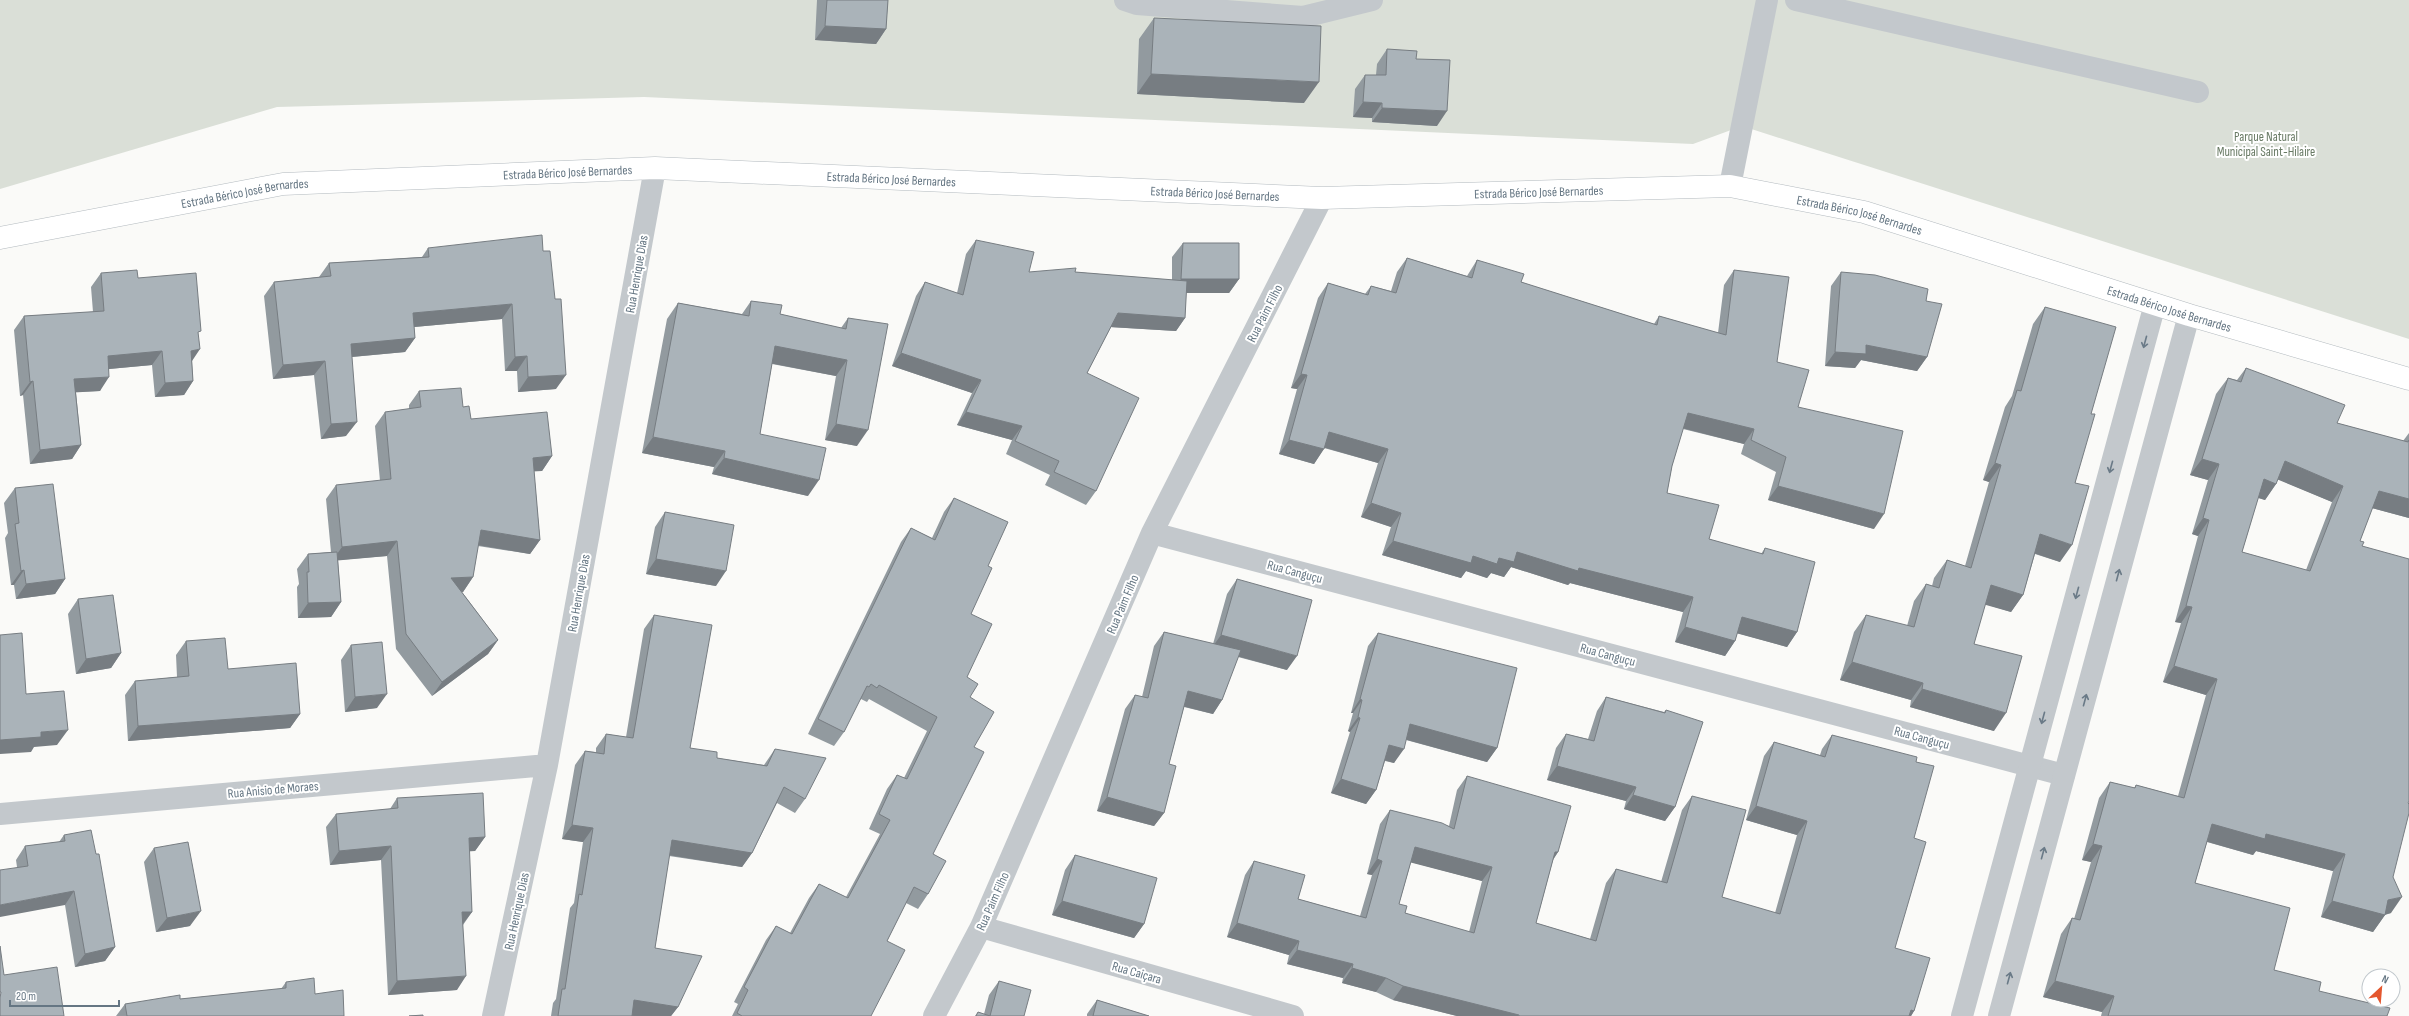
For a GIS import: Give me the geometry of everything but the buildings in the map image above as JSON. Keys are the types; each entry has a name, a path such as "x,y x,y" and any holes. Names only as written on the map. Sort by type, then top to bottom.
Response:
{"main road":[{"name":"Estrada Bérico José Bernardes","path":"0,238 283,184 655,168 1322,198 1730,186 1864,212 2189,315 2409,379"}],"street":[{"path":"1125,0 1137,4 1303,17 1372,0"},
{"path":"1730,186 1749,82 1767,0"},
{"path":"1796,0 2198,92"},
{"name":"Rua Henrique Dias","path":"493,1016 547,765 655,168"},
{"name":"Rua Paim Filho","path":"934,1016 981,927 1152,533 1322,198"},
{"path":"1962,1016 2155,304"},
{"path":"1999,1016 2189,315"},
{"name":"Rua Canguçu","path":"1152,533 2064,775"},
{"name":"Rua Anisio de Moraes","path":"0,814 547,765"},
{"name":"Rua Caiçara","path":"981,927 1292,1016"}],"green space":[{"name":"Parque Natural Municipal Saint-Hilaire","path":"0,0 2409,0 2409,339 1742,126 1693,144 644,97 277,107 0,189"}]}
